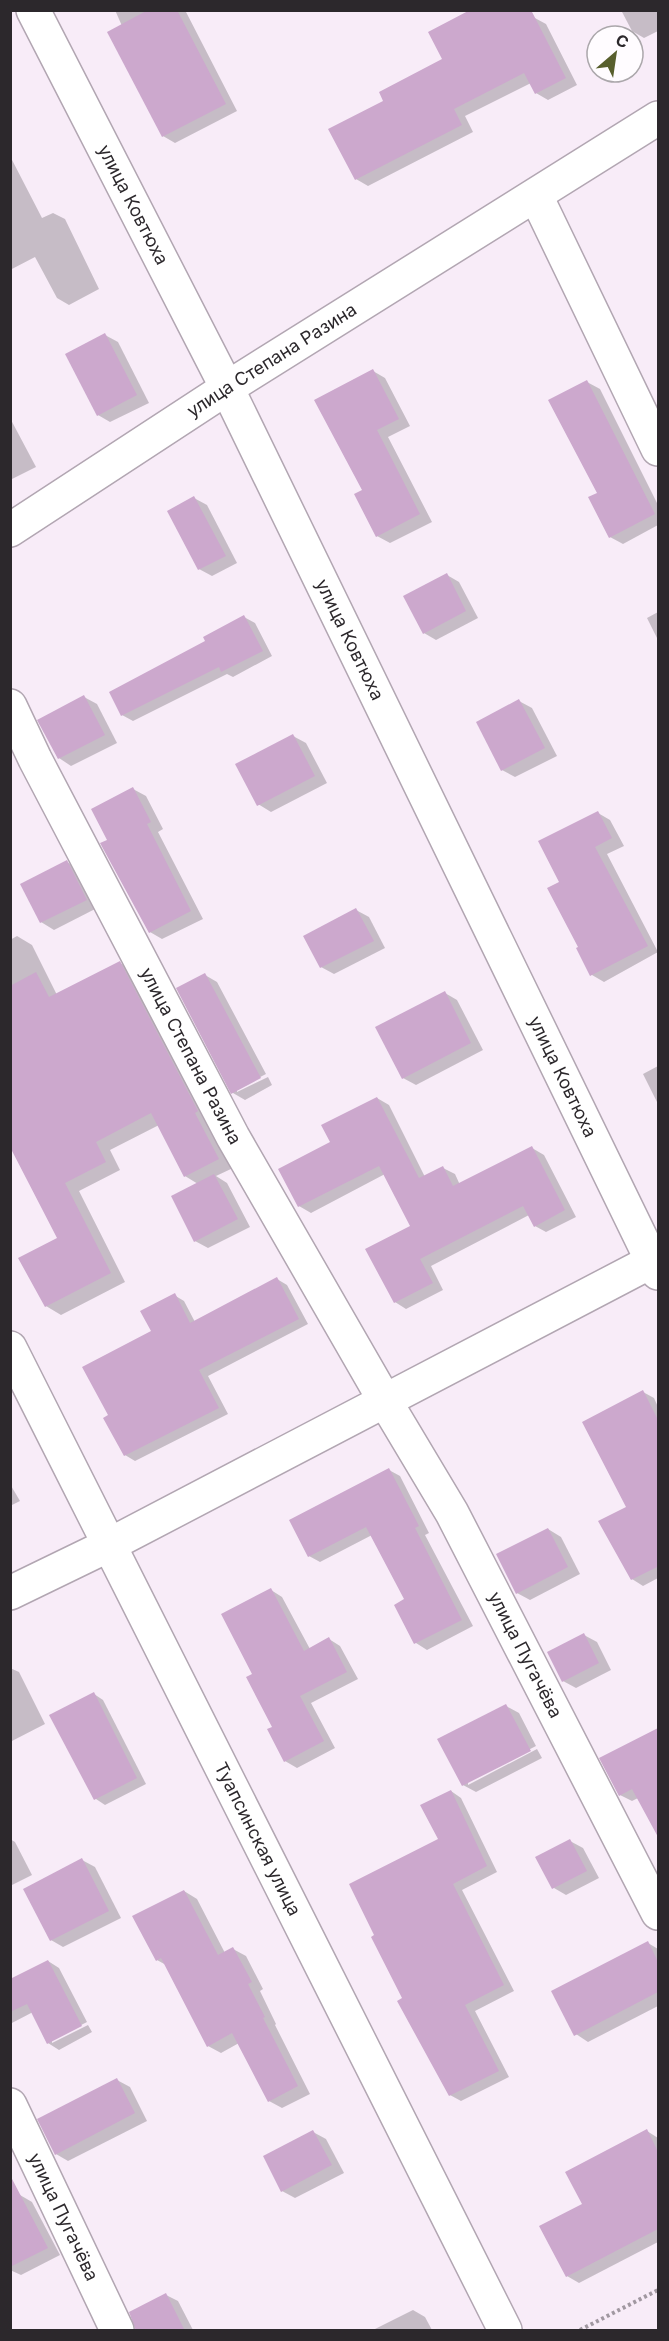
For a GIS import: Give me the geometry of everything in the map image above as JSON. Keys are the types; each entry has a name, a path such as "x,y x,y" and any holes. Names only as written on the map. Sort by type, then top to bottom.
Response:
{"street":[{"name":"улица Ковтюха","path":"33,10 227,388 656,1264"},
{"name":"улица Степана Разина","path":"10,530 227,388 658,118"},
{"path":"536,196 658,449"},
{"name":"улица Степана Разина","path":"10,706 233,1137 385,1401"},
{"path":"10,1593 111,1544 385,1401 656,1264"},
{"name":"Туапсинская улица","path":"10,1348 111,1544 505,2331"},
{"name":"улица Пугачёва","path":"385,1401 452,1514 658,1913"},
{"name":"улица Пугачёва","path":"10,2105 117,2331"}],"path":[{"path":"580,2331 658,2290"}],"building":[{"path":"148,10 177,10 226,104 162,137 107,32"},
{"path":"470,10 531,10 566,78 535,94 524,73 454,109 462,125 355,180 328,129 383,101 379,92 442,59 428,32"},
{"path":"105,333 137,395 97,416 65,354"},
{"path":"373,369 399,419 377,430 420,514 376,537 354,494 362,490 314,400"},
{"path":"587,380 655,514 609,538 588,497 597,493 548,400"},
{"path":"194,496 226,556 198,570 167,511"},
{"path":"447,573 466,611 423,634 403,596"},
{"path":"244,615 263,651 221,672 219,667 121,716 109,692 205,641 203,637"},
{"path":"84,695 105,735 58,759 37,720"},
{"path":"519,699 545,748 501,771 476,722"},
{"path":"293,734 315,776 257,806 235,764"},
{"path":"133,787 151,822 147,824 191,911 149,933 100,843 107,840 91,809"},
{"path":"598,811 612,838 595,847 648,946 590,976 576,948 578,947 547,888 559,882 538,841"},
{"path":"67,860 87,900 40,923 20,884"},
{"path":"356,908 374,941 320,968 303,936"},
{"path":"120,961 198,1111 195,1113 219,1159 184,1177 151,1113 96,1142 106,1162 65,1183 111,1273 45,1307 18,1258 57,1238 10,1147 10,986 36,972 49,997"},
{"path":"205,973 261,1078 231,1094 176,988"},
{"path":"445,991 471,1043 402,1079 375,1027"},
{"path":"377,1097 419,1178 443,1166 453,1186 532,1146 565,1210 534,1227 523,1206 420,1259 433,1283 394,1303 365,1249 410,1226 379,1166 298,1207 278,1169 330,1142 321,1125"},
{"path":"214,1174 238,1219 194,1242 171,1196"},
{"path":"277,1277 299,1319 199,1370 219,1408 124,1456 103,1418 108,1415 82,1367 151,1331 140,1311 175,1293 190,1323"},
{"path":"643,1390 658,1420 658,1571 657,1567 631,1580 598,1521 626,1507 582,1422"},
{"path":"389,1468 419,1526 415,1528 462,1620 414,1644 394,1605 404,1599 366,1527 308,1557 289,1520"},
{"path":"548,1528 568,1567 516,1594 496,1554"},
{"path":"271,1588 304,1651 329,1637 347,1672 300,1696 324,1741 284,1762 267,1729 272,1727 246,1677 252,1674 221,1614"},
{"path":"584,1633 599,1663 562,1682 547,1652"},
{"path":"94,1692 137,1778 94,1800 49,1715"},
{"path":"506,1704 531,1751 462,1786 437,1739"},
{"path":"658,1728 658,1837 632,1789 619,1796 599,1758"},
{"path":"451,1790 487,1866 453,1884 504,1985 465,2005 499,2071 449,2096 397,2001 402,1998 371,1937 374,1935 349,1884 438,1839 420,1805"},
{"path":"570,1839 587,1871 552,1889 535,1857"},
{"path":"82,1858 109,1911 50,1941 23,1889"},
{"path":"184,1890 218,1955 233,1947 252,1982 248,1984 265,2017 263,2018 298,2086 268,2102 232,2033 207,2047 161,1958 156,1961 132,1916"},
{"path":"648,1941 658,1962 658,1992 574,2036 551,1991"},
{"path":"48,1960 82,2026 47,2044 27,2004 10,2012 10,1979"},
{"path":"117,2078 135,2113 55,2155 37,2119"},
{"path":"647,2129 658,2152 658,2229 566,2277 539,2226 582,2204 565,2172"},
{"path":"313,2130 332,2165 281,2192 263,2156"},
{"path":"10,2175 48,2248 10,2267"},
{"path":"166,2293 185,2331 136,2331 129,2312"}]}
